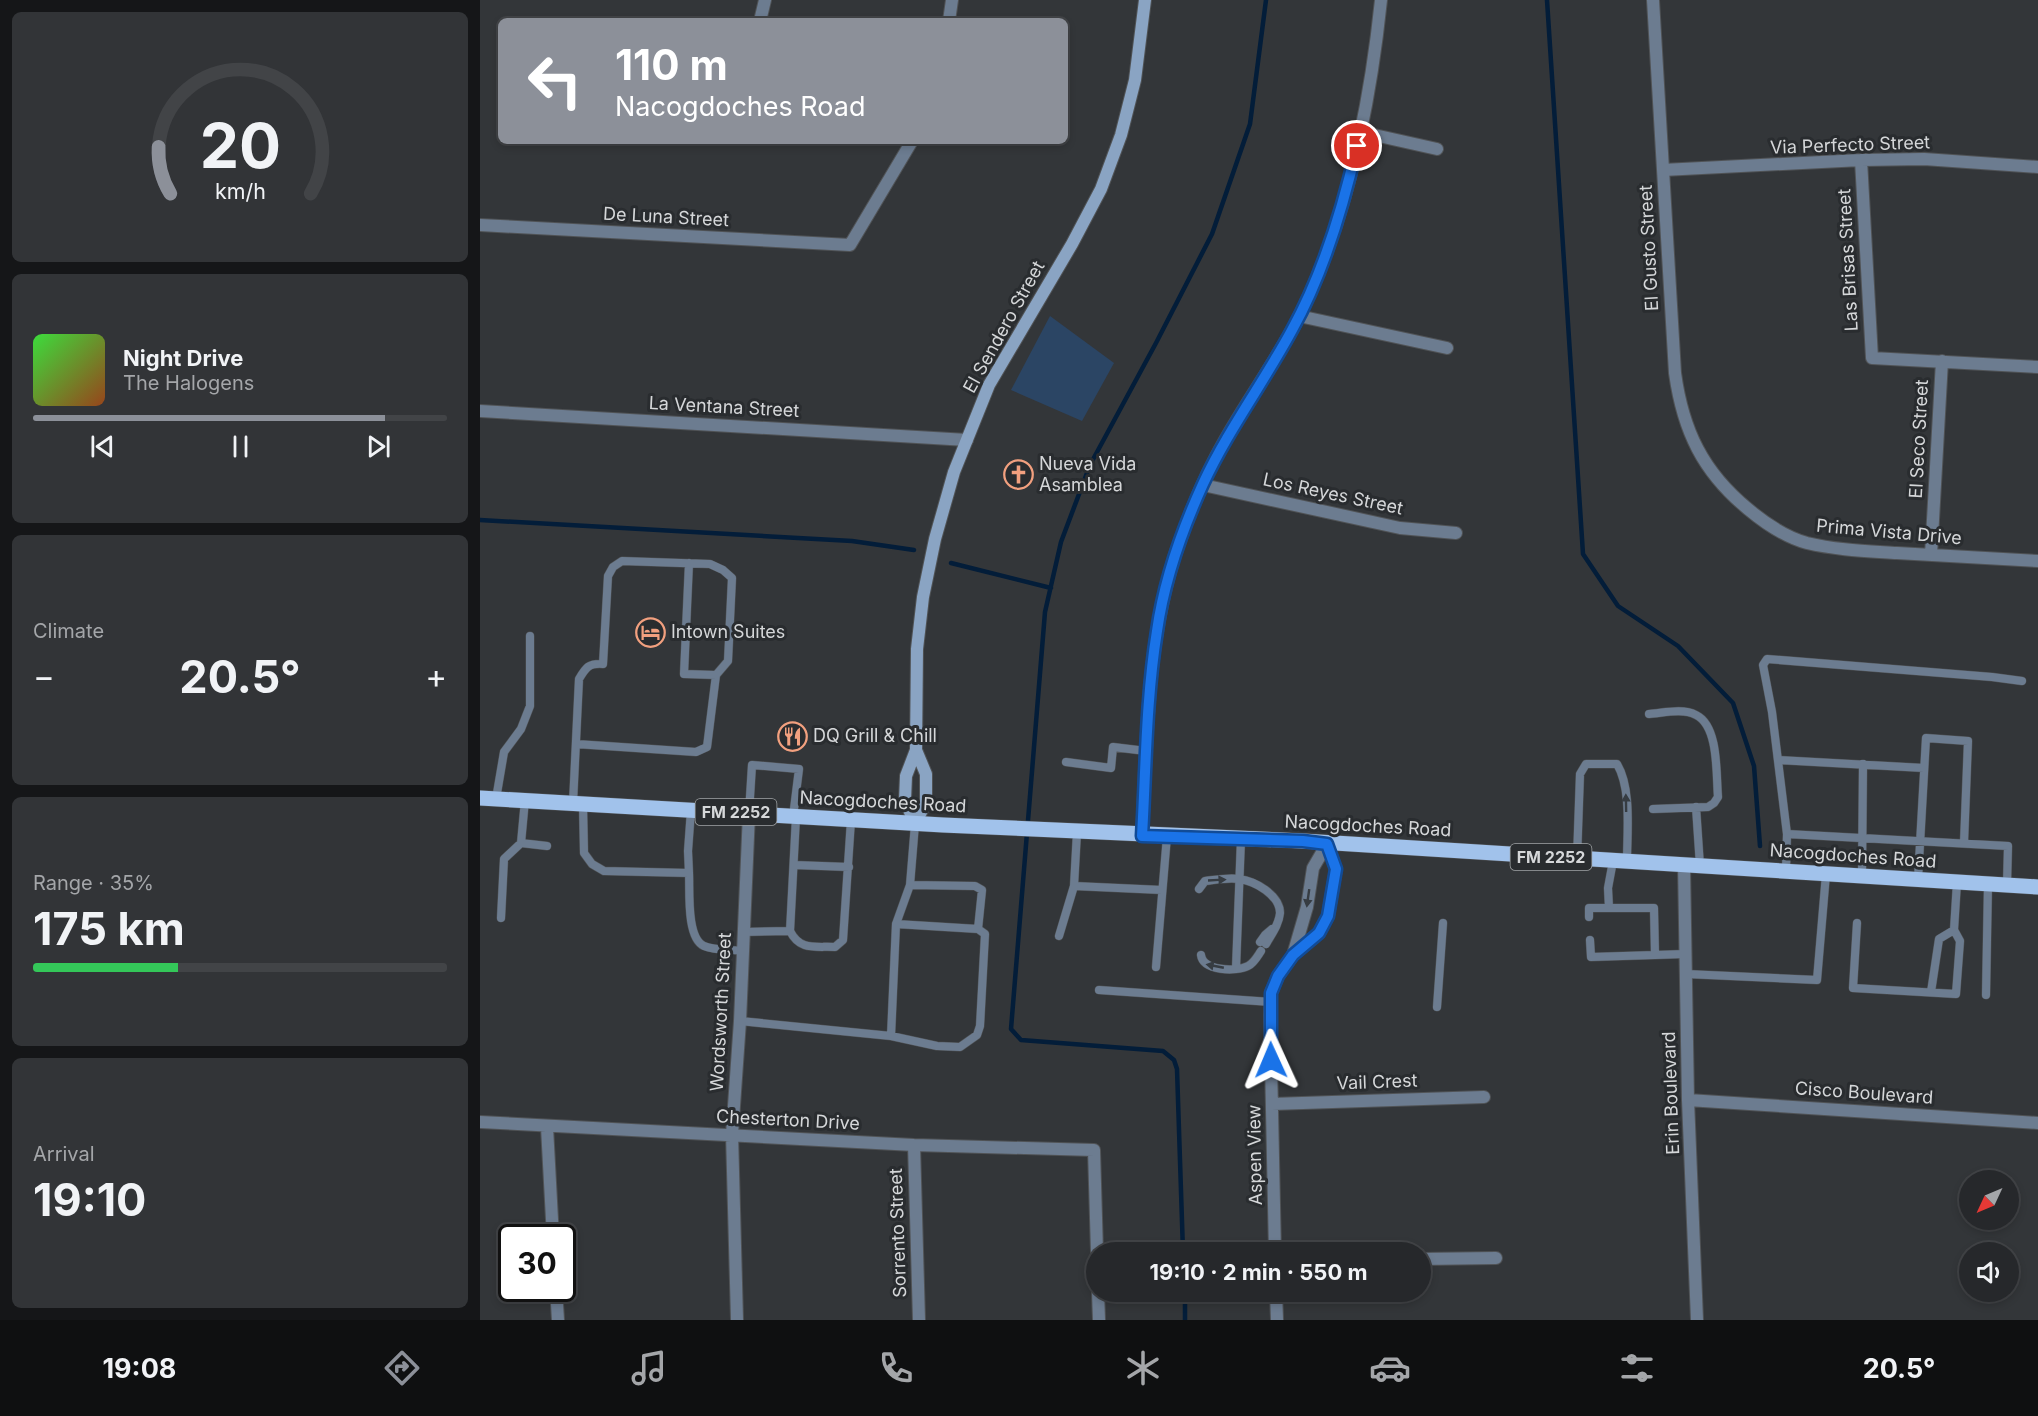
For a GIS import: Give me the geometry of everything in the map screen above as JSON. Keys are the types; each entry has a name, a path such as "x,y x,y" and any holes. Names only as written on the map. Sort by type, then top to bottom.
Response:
{"main road":[{"name":"Nacogdoches Road","path":"480,798 915,824 1241,839 2038,887"}],"street":[{"path":"761,18 765,0"},
{"path":"949,18 952,0"},
{"name":"El Sendero Street","path":"915,824 905,796 906,776 916,750 917,649 923,597 935,539 954,472 989,385 1101,189 1120,135 1135,80 1145,0"},
{"path":"1142,836 1149,693 1157,629 1176,553 1203,484 1225,440 1269,370 1299,316 1327,251 1361,132 1376,56 1381,0"},
{"name":"El Gusto Street","path":"1653,0 1678,395 1691,438 1701,457 1720,483"},
{"path":"1361,132 1437,149"},
{"name":"De Luna Street","path":"480,225 850,245 910,144"},
{"name":"Via Perfecto Street","path":"1663,170 1924,159 2038,167"},
{"name":"Las Brisas Street","path":"1861,160 1872,358 1942,361"},
{"path":"1299,316 1447,348"},
{"path":"1942,361 2038,367"},
{"name":"El Seco Street","path":"1931,555 1942,361"},
{"name":"La Ventana Street","path":"480,411 967,440"},
{"name":"Prima Vista Drive","path":"1720,483 1743,505 1772,527 1807,543 1842,549 2038,561"},
{"name":"Los Reyes Street","path":"1203,484 1400,528 1456,533"},
{"name":"El Sendero Street","path":"915,824 926,802 926,774 916,750"},
{"name":"Wordsworth Street","path":"737,1320 732,1134 740,1021 742,932 749,813"},
{"name":"Aspen View","path":"1293,955 1307,907 1313,868 1327,844"},
{"name":"Aspen View","path":"1275,1242 1271,993 1278,976 1293,955 1319,933 1328,916 1336,869 1327,844"},
{"name":"Erin Boulevard","path":"1684,865 1688,1100 1697,1320"},
{"name":"Vail Crest","path":"1272,1104 1484,1096"},
{"name":"Cisco Boulevard","path":"1688,1100 2038,1123"},
{"name":"Chesterton Drive","path":"480,1122 914,1145 1094,1150 1097,1242"},
{"path":"547,1127 552,1224"},
{"name":"Sorrento Street","path":"914,1145 919,1320"},
{"path":"1431,1259 1496,1258"},
{"path":"557,1302 558,1320"},
{"path":"1098,1302 1099,1320"},
{"path":"1276,1302 1277,1320"}],"lane":[{"path":"576,744 696,752 707,747 716,675 728,661 732,578 723,570 710,564 622,561 613,567 608,576 603,664 593,663 586,667 579,679 576,744 578,803 584,852 592,864 604,871 689,873"},
{"path":"689,563 684,675 716,675"},
{"path":"496,799 504,752 520,729 530,706 530,636"},
{"path":"1786,871 1787,834 1763,665 1767,659 2022,681"},
{"path":"1649,714 1679,711 1696,715 1705,722 1712,733 1718,797 1708,807 1653,809"},
{"path":"1918,879 1926,738 1968,741 1964,843"},
{"path":"1066,762 1111,768 1113,747 1146,752"},
{"path":"1778,760 1924,768"},
{"path":"1577,859 1580,774 1586,764 1617,764 1623,773 1626,788 1620,861 1608,888 1610,908"},
{"path":"1862,876 1863,764"},
{"path":"749,813 752,765 799,769 790,932 795,941 804,945 835,947 843,940 850,820"},
{"path":"501,918 504,859 521,843 525,800"},
{"path":"1696,807 1700,866"},
{"path":"691,810 688,851 693,935 697,942 710,947 742,951"},
{"path":"891,1036 896,924 910,885 915,824"},
{"path":"1059,936 1074,886 1070,831"},
{"path":"1787,834 2008,846 2007,885"},
{"path":"1156,967 1167,837"},
{"path":"1236,968 1241,839"},
{"path":"521,843 547,846"},
{"path":"794,865 849,867"},
{"path":"1686,974 1817,980 1826,874"},
{"path":"1199,889 1205,881 1239,879 1259,887 1274,897 1279,905 1280,914 1276,926 1265,935 1261,946 1251,960 1252,964 1244,968 1210,967 1203,963 1201,955"},
{"path":"1857,923 1853,987 1956,994 1960,941 1954,930 1957,882"},
{"path":"1986,995 1988,884"},
{"path":"910,885 975,886 982,890 978,929"},
{"path":"1074,886 1162,890"},
{"path":"1589,917 1589,908 1654,908 1655,954"},
{"path":"1437,1007 1443,922"},
{"path":"740,1021 891,1036 937,1046 960,1047 977,1035 980,1026 985,934 978,929 896,924"},
{"path":"1931,992 1939,939 1954,930"},
{"path":"742,932 790,932"},
{"path":"1590,940 1591,957 1685,954"},
{"path":"1099,990 1271,1002"}],"shaded area":[{"path":"1050,316 1114,363 1082,421 1011,390"}],"waterway":[{"path":"1183,1242 1177,1069 1174,1060 1163,1051 1021,1040 1011,1029 1045,612 1061,542 1090,465 1212,234 1250,124 1266,0"},
{"path":"1547,0 1583,554 1618,606 1678,646 1733,703 1754,766 1760,846"},
{"path":"480,520 852,541 914,550"},
{"path":"951,563 1051,588"},
{"path":"1185,1302 1185,1320"}],"place":[{"name":"Nueva Vida Asamblea","path":"1018,474"},
{"name":"Intown Suites","path":"650,632"},
{"name":"DQ Grill & Chill","path":"792,736"}],"route":[{"path":"1271,1060 1271,993 1278,976 1293,955 1319,933 1328,916 1336,869 1327,844 1303,841 1142,836 1149,693 1157,629 1166,588 1189,517 1225,440 1269,370 1299,316 1327,251 1357,146"}]}
